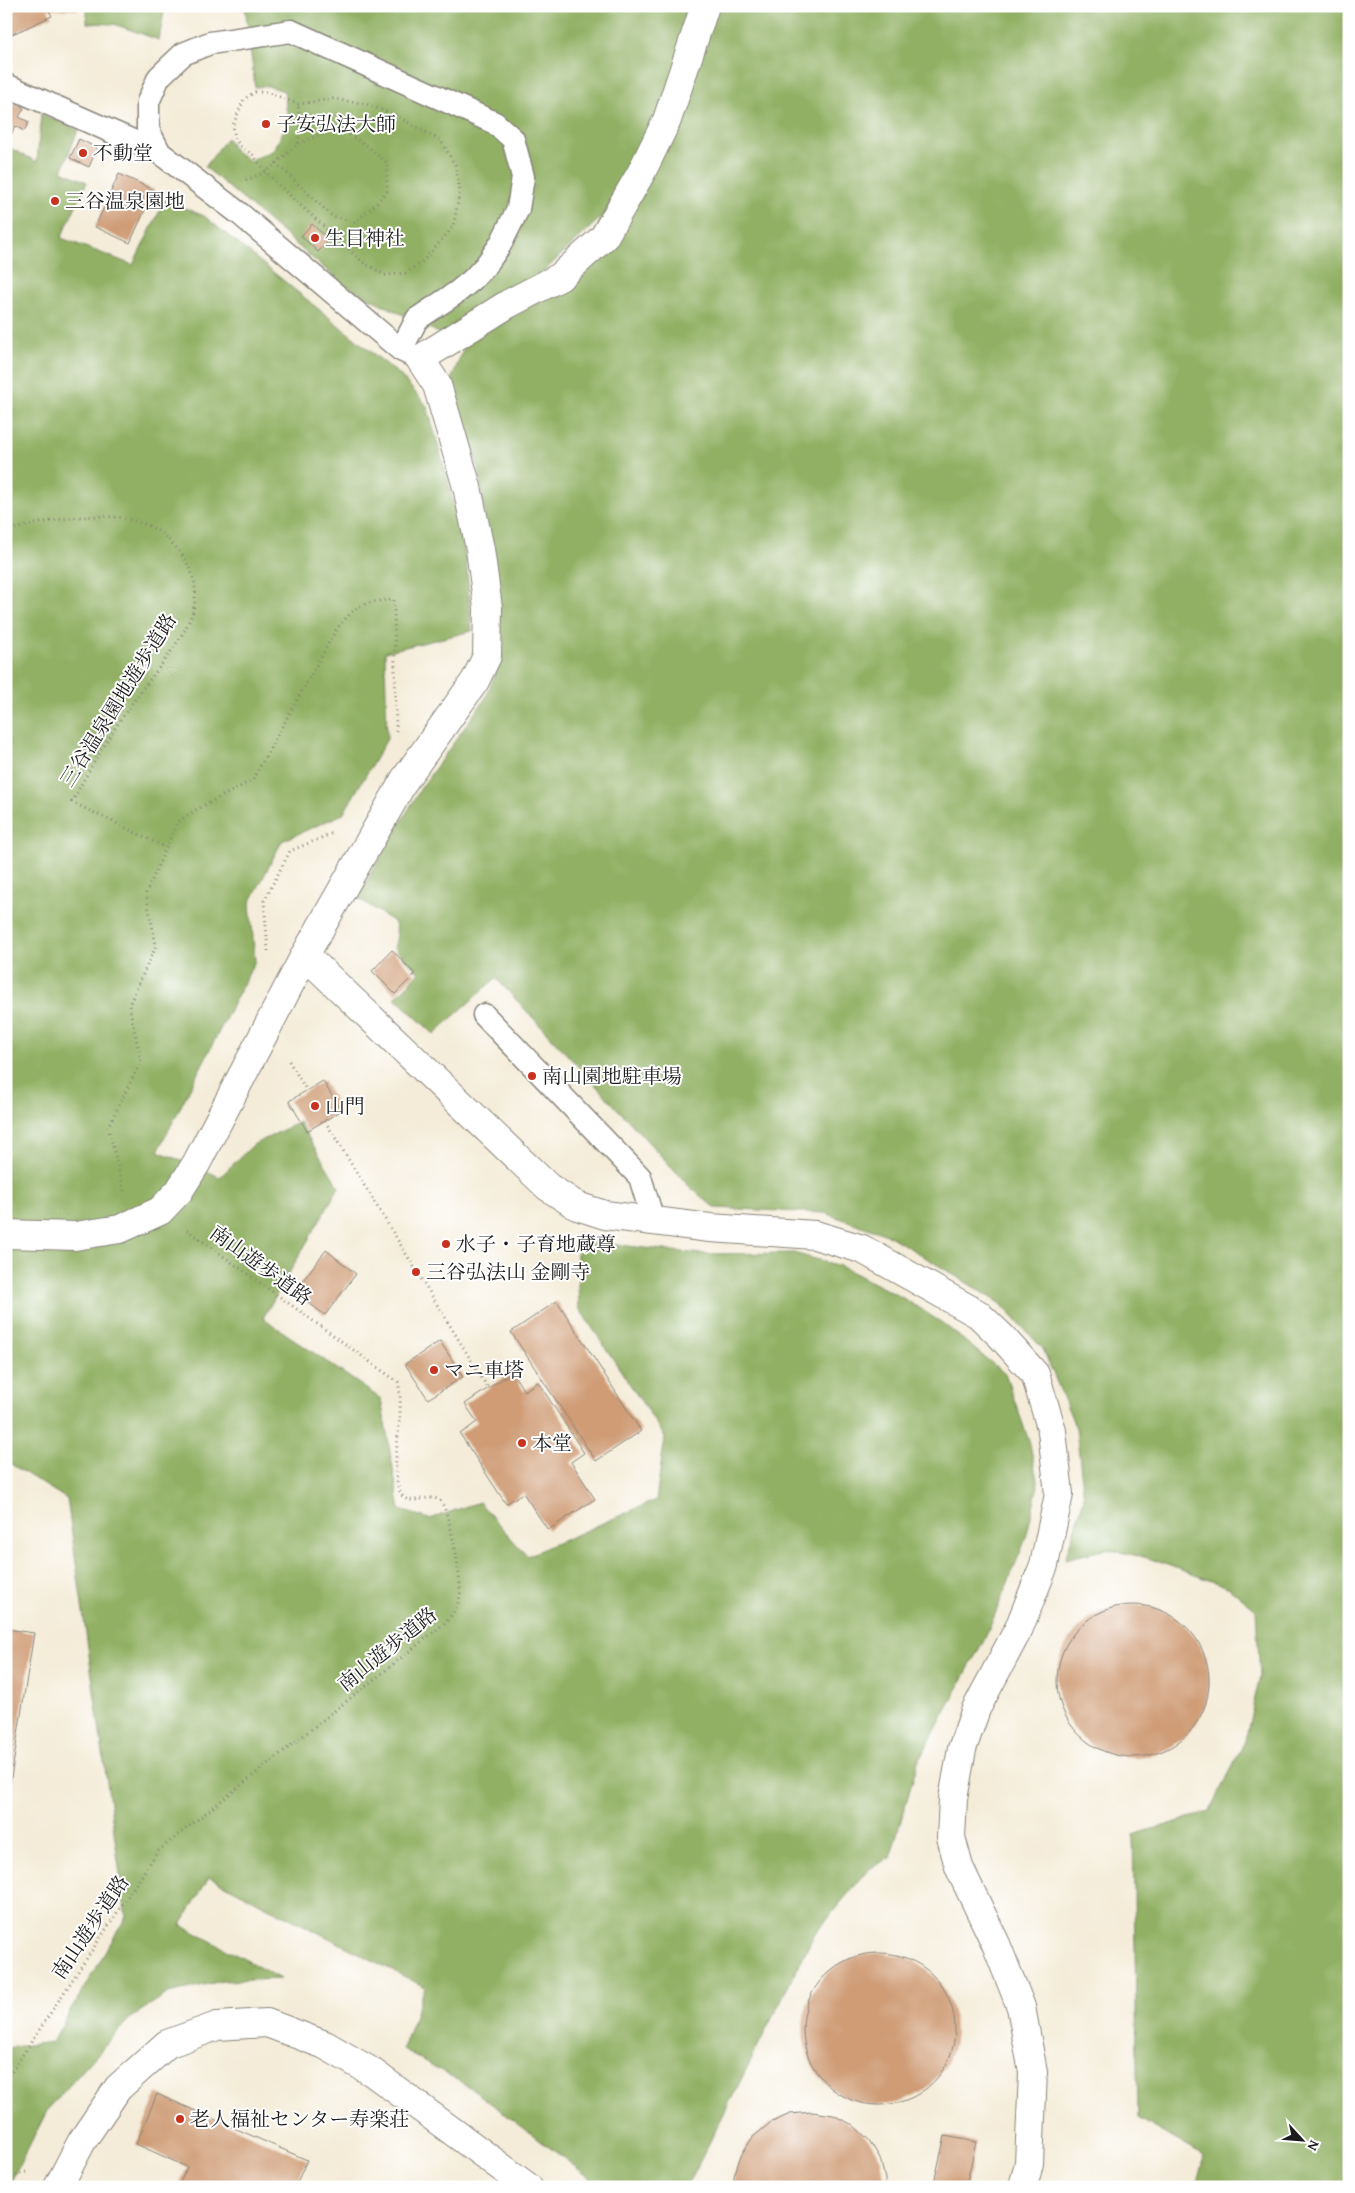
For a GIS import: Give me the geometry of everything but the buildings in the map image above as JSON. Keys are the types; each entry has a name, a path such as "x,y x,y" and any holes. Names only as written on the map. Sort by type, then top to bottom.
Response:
{"street":[{"path":"6,1234 75,1236 120,1229 160,1211 179,1191 196,1164 305,955 405,779 475,681 487,656 488,608 480,549 467,487 437,386 410,354 560,277 604,237 641,173 667,120 703,17 705,6"},
{"path":"305,955 548,1187 577,1206 605,1215 710,1228 815,1235 862,1249 978,1314 1001,1336 1034,1374 1052,1431 1059,1494 1044,1565 1019,1628 976,1708 962,1749 954,1799 951,1837 959,1867 996,1944 1021,2007 1033,2072 1028,2163 1023,2187"},
{"path":"58,2187 82,2141 118,2088 167,2044 217,2026 267,2023 325,2045 372,2072 528,2187"}],"lane":[{"path":"6,86 160,153 240,214 410,354 417,319 472,280 486,265 500,245 518,209 522,177 513,139 495,123 291,31 210,43 183,54 159,77 148,102 148,130 160,153"},
{"path":"484,1015 640,1177 653,1220"}],"path":[{"path":"255,92 267,92 298,104 334,99 366,104 395,115 441,141 455,165 460,191 453,227 423,261 406,273 384,275 364,263 266,172 253,155 242,148 235,139 233,125 244,99 255,92"},
{"path":"298,104 300,124 298,144"},
{"path":"266,172 276,163 298,144 336,128 365,144 387,163 387,191 370,210 354,222 333,217 276,163"},
{"name":"三谷温泉園地遊歩道路","path":"6,530 60,520 117,516 145,524 163,534 177,549 195,578 195,602 178,641 155,670 109,738 72,802 165,847"},
{"path":"122,1189 108,1127 141,1061 129,1006 156,946 146,893 177,823 187,815 253,779 336,630 352,610 372,601 394,600 396,741"},
{"path":"268,953 264,901 290,851 340,830"},
{"path":"325,1121 488,1388"},
{"name":"南山遊歩道路","path":"6,2080 158,1851 445,1623 451,1617 460,1595 460,1583 448,1517 444,1506 434,1499 410,1500 404,1497 398,1488 396,1473 401,1397 398,1382 160,1211"}],"green space":[{"path":"87,6 165,6 159,40 114,24 87,23"},
{"path":"245,6 693,6 677,73 612,207 544,271 441,334 344,285 205,167 227,138 235,151 250,161 274,150 288,122 284,91 268,86 255,87"},
{"path":"713,6 1349,6 1349,2187 1196,2187 1204,2156 1138,2118 1133,1835 1209,1812 1245,1741 1260,1676 1256,1610 1228,1587 1148,1558 1106,1549 1065,1559 1084,1499 1076,1428 1043,1349 1000,1303 890,1236 825,1213 715,1208 691,1188 496,978 434,1034 395,998 419,973 394,948 397,936 395,923 357,897 421,788 485,699 502,658 479,469 449,385 466,343 566,287"},
{"path":"41,114 78,130 62,171 87,182 61,238 133,265 165,200 204,216 401,376 427,406 447,477 466,559 472,631 385,652 387,739 343,814 282,841 250,903 255,961 158,1151 220,1177 253,1145 299,1122 339,1187 263,1318 381,1399 400,1510 430,1519 479,1502 527,1556 656,1500 665,1437 579,1308 576,1233 610,1244 700,1254 794,1253 840,1266 903,1298 944,1324 1005,1374 1030,1444 1038,1485 1026,1538 987,1634 918,1762 890,1858 869,1869 815,1933 687,2187 602,2187 468,2086 403,2049 425,1987 209,1877 181,1925 281,1979 222,1981 168,1993 130,2018 48,2109 8,2187 6,2187 6,2048 52,2042 126,1917 67,1499 6,1461 6,146 37,162"}],"place":[{"name":"子安弘法大師","path":"266,124"},
{"name":"不動堂","path":"83,153"},
{"name":"三谷温泉園地","path":"55,201"},
{"name":"生目神社","path":"315,238"},
{"name":"南山園地駐車場","path":"532,1076"},
{"name":"山門","path":"315,1106"},
{"name":"水子・子育地蔵尊","path":"446,1244"},
{"name":"三谷弘法山 金剛寺","path":"416,1272"},
{"name":"マニ車塔","path":"434,1370"},
{"name":"本堂","path":"522,1443"},
{"name":"老人福祉センター寿楽荘","path":"180,2119"}]}
